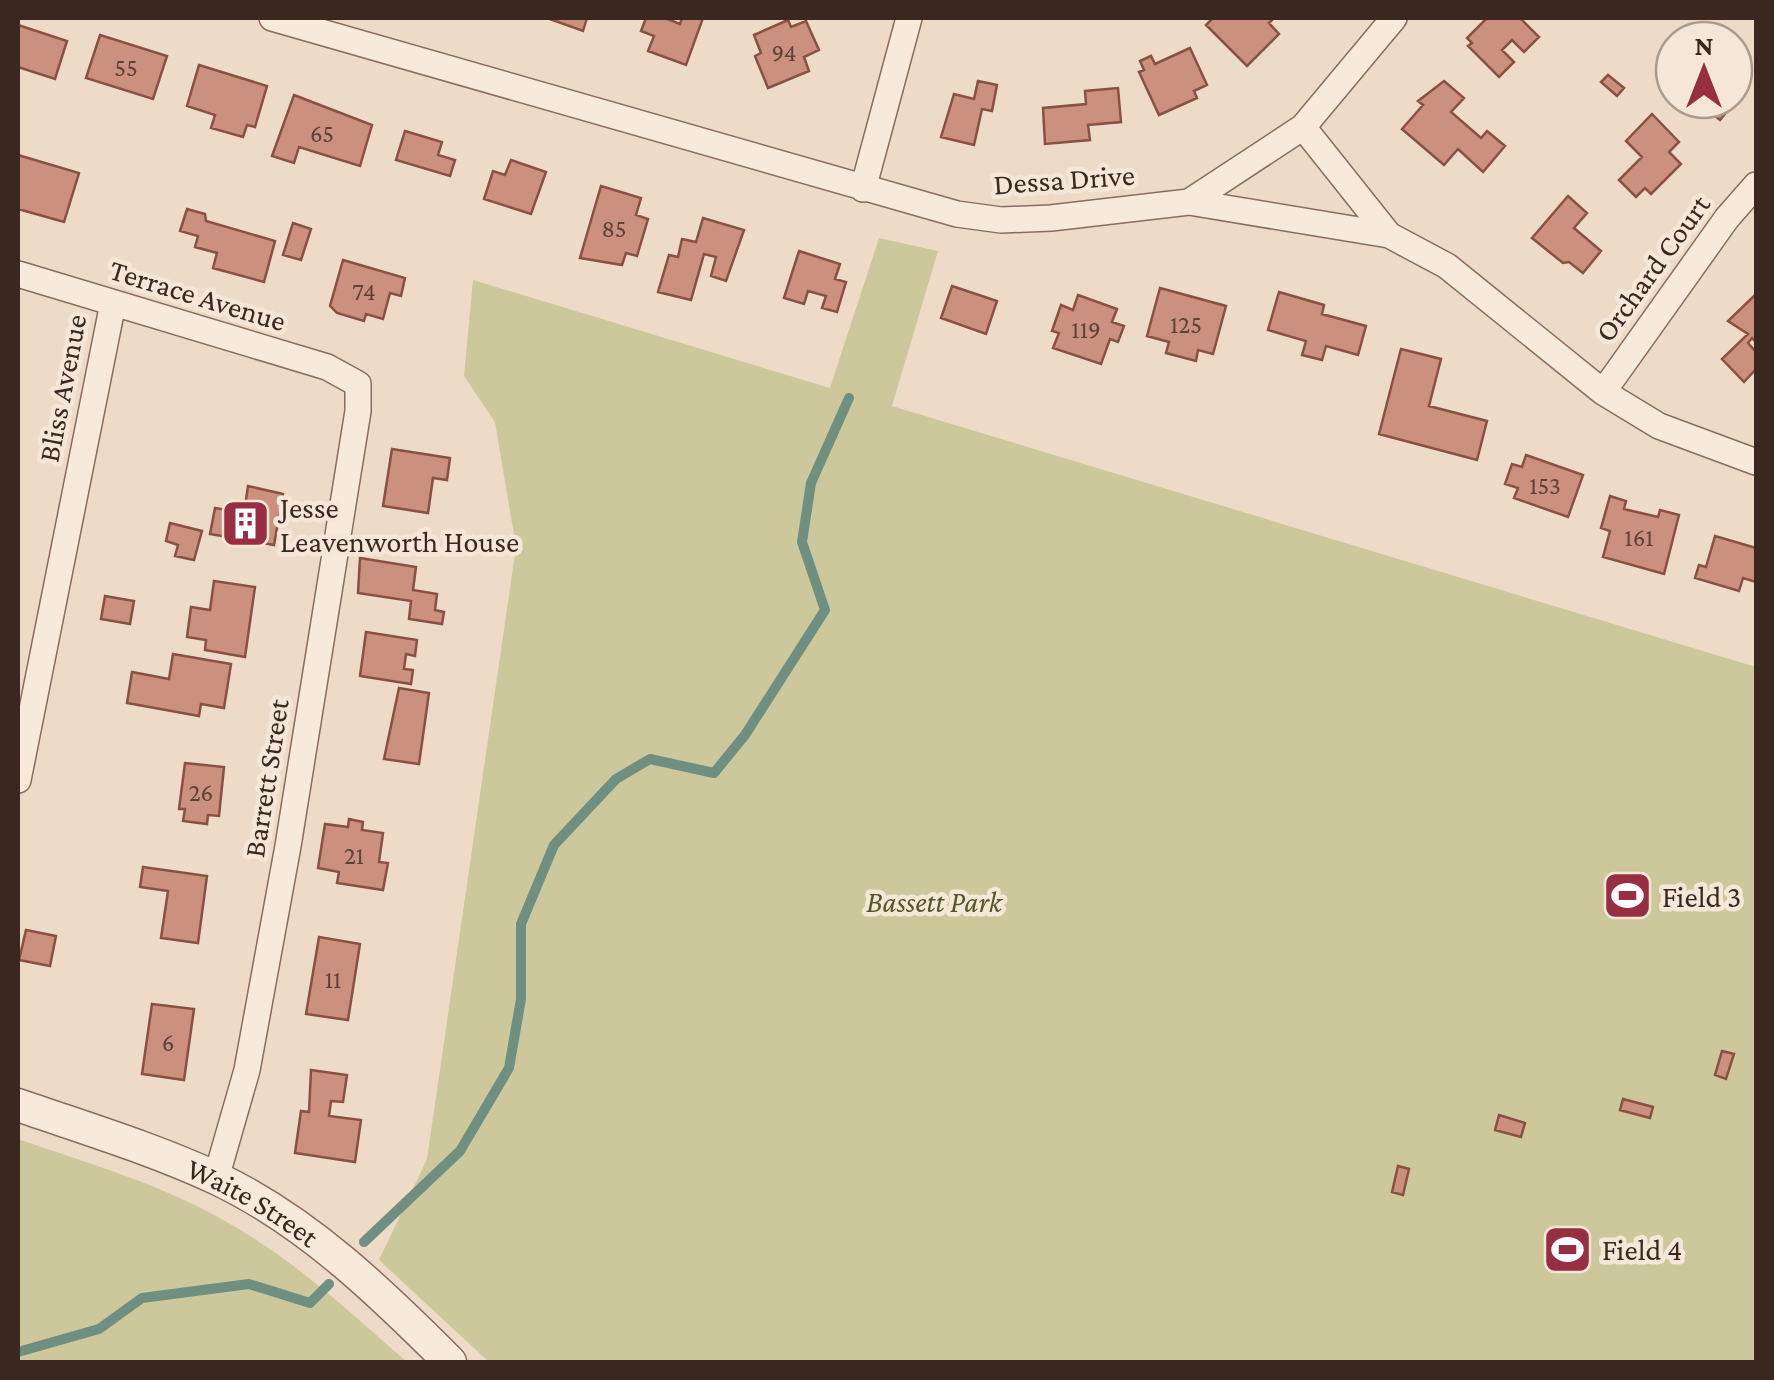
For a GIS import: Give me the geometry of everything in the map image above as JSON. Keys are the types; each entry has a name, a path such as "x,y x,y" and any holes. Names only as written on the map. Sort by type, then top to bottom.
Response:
{"street":[{"name":"Dessa Drive","path":"272,18 957,214 1001,220 1189,202 1389,234 1447,266 1603,392 1659,426 1756,462"},
{"path":"863,189 908,18"},
{"path":"1189,202 1303,127 1394,18"},
{"path":"1303,127 1389,234"},
{"name":"Orchard Court","path":"1603,392 1727,218 1756,185"},
{"name":"Terrace Avenue","path":"18,274 327,367 358,384"},
{"name":"Bliss Avenue","path":"18,780 112,303"},
{"name":"Barrett Street","path":"216,1178 247,1070 288,846 358,411 358,384"},
{"name":"Waite Street","path":"18,1105 216,1178 270,1208 345,1263 450,1362"}],"green space":[{"name":"Bassett Park","path":"879,238 938,251 892,406 1756,667 1756,1362 489,1362 379,1260 427,1159 516,547 495,422 464,376 473,280 830,388"},
{"path":"18,1139 150,1185 225,1221 297,1269 407,1362 18,1362"}],"building":[{"path":"547,18 587,18 583,31"},
{"path":"646,18 665,18 680,24 682,18 703,18 686,65 648,51 654,36 641,31"},
{"path":"1213,18 1274,18 1269,23 1279,34 1247,66 1206,25"},
{"path":"1487,18 1520,18 1539,37 1524,52 1512,40 1502,50 1514,62 1499,77 1468,46 1472,43 1467,38"},
{"path":"788,20 791,27 806,21 819,50 804,57 809,71 768,88 755,56 761,53 754,35"},
{"path":"18,25 67,41 55,79 18,67"},
{"path":"100,35 167,56 153,99 86,78"},
{"path":"1190,48 1207,85 1194,91 1197,98 1159,115 1139,72 1144,70 1140,61 1151,56 1155,64"},
{"path":"199,65 267,86 255,127 247,125 243,137 211,128 215,115 187,106"},
{"path":"1608,75 1624,88 1617,96 1601,82"},
{"path":"978,81 997,85 992,111 982,109 974,145 941,137 954,94 974,99"},
{"path":"1444,81 1464,98 1451,112 1481,138 1487,131 1505,146 1483,172 1458,149 1444,165 1402,129 1423,105 1418,101"},
{"path":"1118,88 1121,122 1088,125 1090,140 1045,144 1043,108 1086,104 1085,91"},
{"path":"294,95 372,125 360,166 299,147 294,163 272,156"},
{"path":"1652,114 1679,142 1669,152 1681,164 1651,194 1645,188 1636,197 1619,180 1642,157 1626,141"},
{"path":"405,131 442,142 438,155 455,160 450,176 396,160"},
{"path":"18,155 79,173 64,222 18,209"},
{"path":"511,160 546,172 531,214 484,199 493,171 505,175"},
{"path":"601,186 641,198 636,215 648,219 637,256 626,253 622,265 580,258"},
{"path":"1568,196 1587,213 1574,228 1601,251 1583,273 1569,262 1563,263 1532,238"},
{"path":"187,209 205,214 206,221 275,241 264,282 213,268 217,253 195,247 198,236 180,231"},
{"path":"703,218 744,230 726,281 711,276 716,257 704,254 691,300 658,292 669,255 678,257 682,239 696,242"},
{"path":"293,223 311,229 301,260 283,255"},
{"path":"799,251 840,264 835,279 846,282 837,312 822,308 826,296 808,291 804,304 784,298"},
{"path":"343,260 405,278 401,296 390,293 383,319 366,314 364,321 337,313 330,306"},
{"path":"952,286 997,301 986,334 941,318"},
{"path":"1160,288 1226,306 1213,354 1198,350 1196,361 1166,353 1169,342 1147,336"},
{"path":"1279,292 1324,305 1322,314 1366,326 1358,355 1326,346 1322,360 1302,355 1306,341 1268,330"},
{"path":"1756,294 1756,342 1752,338 1748,343 1756,352 1756,369 1744,382 1722,359 1748,334 1728,321"},
{"path":"1078,295 1117,309 1112,322 1124,326 1118,342 1110,339 1101,364 1053,348 1059,333 1052,331 1061,305 1073,310"},
{"path":"1401,349 1441,359 1429,406 1487,421 1477,460 1379,434"},
{"path":"392,449 450,458 447,480 433,478 428,513 383,506"},
{"path":"1526,455 1583,475 1568,517 1514,498 1518,488 1505,484 1512,464 1522,467"},
{"name":"Jesse Leavenworth House","path":"248,486 283,494 274,545 210,534 215,508 244,513"},
{"path":"1610,496 1626,501 1624,509 1658,517 1660,510 1679,515 1664,574 1603,557 1610,531 1601,528"},
{"path":"170,523 202,531 194,560 175,556 178,545 166,541"},
{"path":"1715,536 1756,548 1756,582 1743,578 1739,591 1695,578 1699,565 1706,567"},
{"path":"360,558 416,567 413,590 437,594 435,610 444,612 442,624 409,619 411,601 358,593"},
{"path":"214,581 255,587 245,657 205,650 206,640 187,637 191,607 210,610"},
{"path":"105,596 134,601 130,624 101,619"},
{"path":"366,632 417,640 415,656 406,654 404,669 413,670 411,684 360,676"},
{"path":"173,654 231,664 224,708 201,704 199,716 127,703 132,672 169,679"},
{"path":"399,688 429,693 419,764 384,759"},
{"path":"185,763 224,767 219,816 208,815 207,824 183,821 185,809 179,809"},
{"path":"349,819 363,822 362,830 383,833 379,862 388,863 383,890 337,883 339,872 318,868 325,824 348,827"},
{"path":"143,867 207,876 198,943 161,938 168,891 140,887"},
{"path":"26,930 56,936 50,966 19,960"},
{"path":"319,937 360,944 348,1020 306,1014"},
{"path":"152,1004 194,1009 184,1080 142,1074"},
{"path":"1722,1051 1734,1054 1726,1079 1715,1075"},
{"path":"311,1070 347,1075 343,1102 331,1101 329,1116 361,1120 355,1162 295,1153 301,1111 309,1112"},
{"path":"1623,1099 1653,1107 1650,1118 1620,1110"},
{"path":"1499,1115 1525,1123 1521,1137 1495,1130"},
{"path":"1398,1166 1409,1169 1403,1195 1392,1192"}],"waterway":[{"path":"364,1242 460,1151 509,1068 521,999 521,924 554,845 616,779 650,759 714,773 745,735 825,610 802,542 811,483 849,398"},
{"path":"18,1352 99,1329 142,1298 249,1284 310,1303 329,1284"}],"place":[{"name":"Jesse Leavenworth House","path":"245,524"},
{"name":"Field 3","path":"1627,896"},
{"name":"Field 4","path":"1567,1249"}]}
